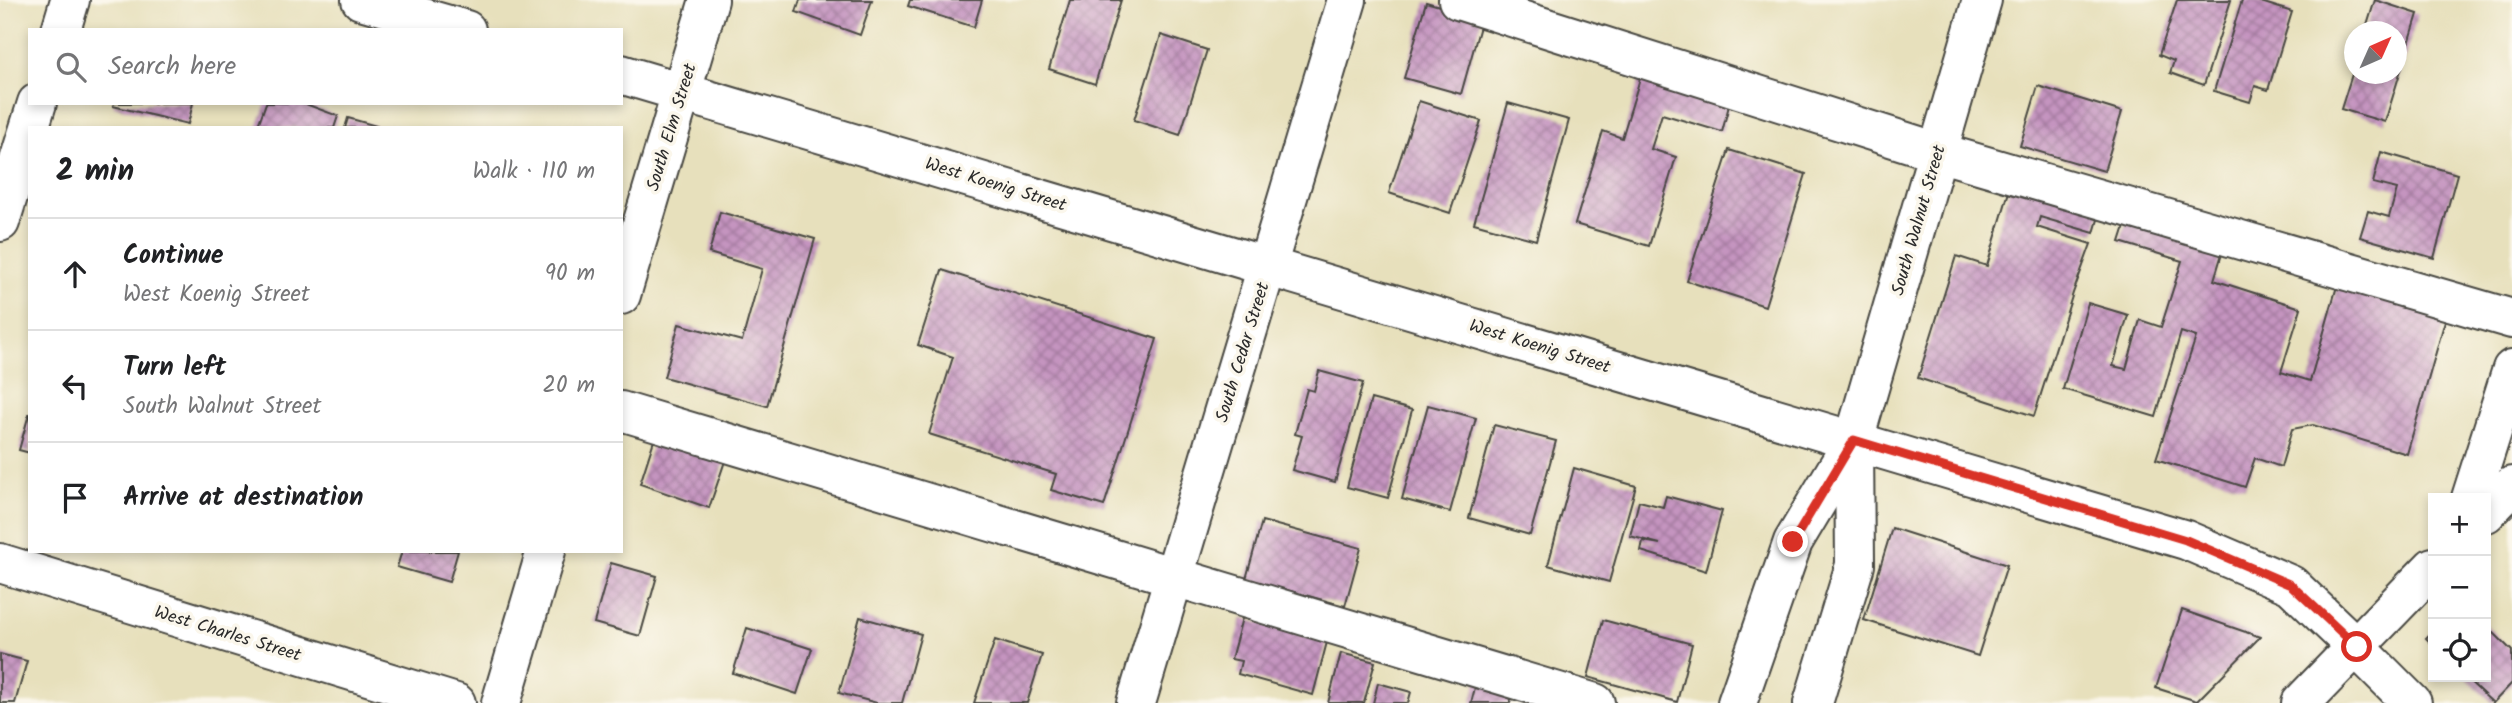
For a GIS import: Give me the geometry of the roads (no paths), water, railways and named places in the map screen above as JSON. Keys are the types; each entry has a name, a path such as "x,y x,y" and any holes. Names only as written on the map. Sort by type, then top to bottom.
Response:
{"street":[{"path":"62,28 70,0"},
{"path":"361,0 459,28"},
{"name":"South Elm Street","path":"623,288 709,0"},
{"name":"South Cedar Street","path":"1136,703 1348,0"},
{"path":"1458,0 1938,152 2512,319"},
{"name":"South Walnut Street","path":"1737,703 1793,542 1854,440 1982,0"},
{"name":"West Koenig Street","path":"623,75 2186,540 2291,585 2412,703"},
{"path":"30,126 36,105"},
{"path":"28,132 0,224 28,233"},
{"path":"2473,493 2512,369"},
{"path":"623,412 1595,703"},
{"name":"South Walnut Street","path":"1813,703 1855,565 1854,440"},
{"path":"2491,508 2512,486"},
{"path":"501,703 545,553"},
{"name":"West Charles Street","path":"0,563 456,703"},
{"path":"2301,703 2428,572"}]}
